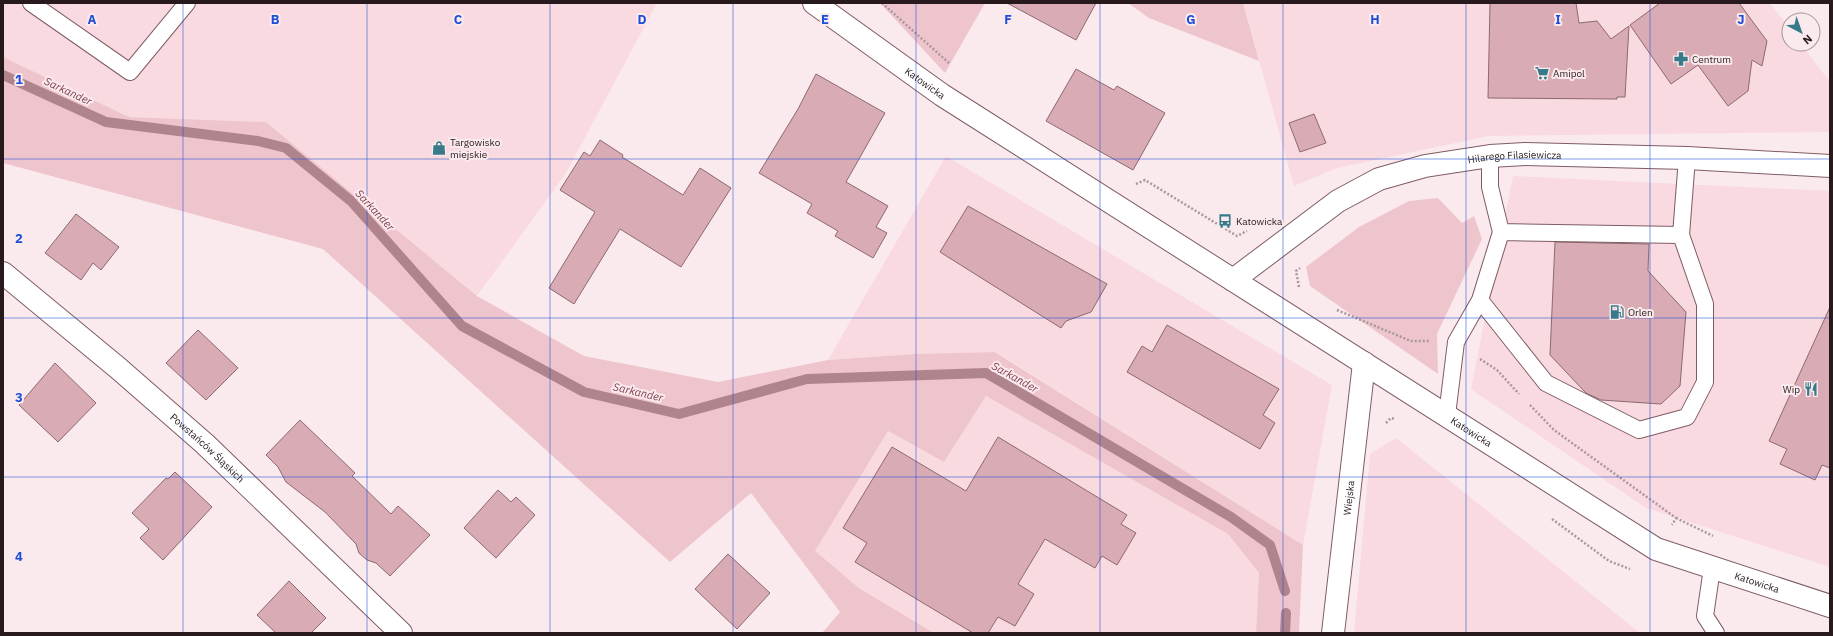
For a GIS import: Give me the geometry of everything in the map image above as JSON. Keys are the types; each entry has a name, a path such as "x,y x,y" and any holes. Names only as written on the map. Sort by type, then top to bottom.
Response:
{"street":[{"name":"Katowicka","path":"814,3 942,95 1656,549 1830,606"},
{"name":"Hilarego Filasiewicza","path":"1233,280 1338,201 1379,179 1425,166 1490,156 1525,154 1687,158 1830,166"},
{"name":"Powstańców Śląskich","path":"3,274 118,368 205,444 401,633"},
{"name":"Wiejska","path":"1333,633 1364,363"}],"lane":[{"path":"31,3 130,72 187,3"},
{"path":"1447,415 1456,342 1480,300 1501,232 1490,187 1490,156"},
{"path":"1480,300 1546,383 1639,430 1687,417 1704,382 1705,304 1681,235 1687,158"},
{"path":"1501,232 1681,235"},
{"path":"1712,568 1705,616 1716,633"}],"path":[{"path":"882,3 956,68"},
{"path":"1134,184 1145,180 1237,236 1251,229"},
{"path":"1331,308 1411,341 1456,342 1497,370 1523,397"},
{"path":"1528,402 1554,430 1676,518 1656,549"}],"shaded area":[{"name":"Targowisko miejskie","path":"3,3 657,3 566,173 477,296 266,122 129,117 3,57"},
{"path":"880,3 985,3 945,73"},
{"path":"1128,3 1243,3 1259,61 1149,18"},
{"path":"1243,3 1770,3 1781,17 1781,52 1807,52 1830,82 1830,132 1489,136 1337,168 1294,186"},
{"path":"3,57 129,117 266,122 477,296 584,356 718,382 828,360 914,354 995,352 1303,545 1299,633 1256,633 1259,573 1228,534 986,396 944,462 888,431 815,551 859,588 934,633 822,633 840,612 751,493 670,562 323,249 3,163"},
{"path":"946,156 1332,385 1303,545 996,352 914,354 828,360"},
{"path":"1513,176 1830,191 1830,567 1646,508 1471,389"},
{"path":"1438,198 1462,223 1474,216 1482,239 1437,334 1438,374 1310,286 1306,267 1359,227 1409,201"},
{"path":"986,396 1228,534 1259,573 1256,633 934,633 859,588 814,551 888,431 944,462"},
{"path":"1396,438 1640,633 1354,633 1370,454"}],"building":[{"path":"1007,3 1096,3 1076,40"},
{"path":"1490,3 1576,3 1579,23 1597,21 1611,39 1629,26 1625,97 1617,97 1617,99 1488,98"},
{"path":"1660,3 1739,3 1767,41 1762,66 1752,60 1748,91 1728,106 1698,65 1671,84 1630,25"},
{"path":"1076,69 1114,90 1117,86 1165,113 1133,170 1046,121"},
{"path":"816,74 885,113 846,182 888,206 876,227 887,233 873,258 835,236 838,231 807,213 812,204 759,173 798,109"},
{"path":"1314,114 1326,143 1300,152 1289,123"},
{"path":"600,140 623,155 622,157 683,195 700,168 731,188 681,267 620,229 574,304 549,288 595,212 560,190 584,152 590,156"},
{"path":"968,206 1107,284 1091,312 1066,321 1061,328 940,252"},
{"path":"76,214 119,247 101,270 93,263 81,280 45,253"},
{"path":"1555,242 1649,244 1648,271 1686,312 1680,386 1661,404 1601,400 1586,393 1550,355"},
{"name":"Wip","path":"1830,307 1830,468 1822,465 1815,480 1780,464 1787,449 1769,441"},
{"path":"1167,325 1279,389 1263,415 1275,423 1260,449 1127,372 1142,346 1152,352"},
{"path":"198,330 238,368 206,400 166,363"},
{"path":"55,363 96,403 58,442 19,405"},
{"path":"300,420 355,473 352,476 391,514 398,506 430,535 390,576 376,563 367,560 359,553 356,544 325,512 286,482 278,467 266,455"},
{"path":"998,437 1127,515 1121,524 1136,533 1117,565 1102,556 1095,568 1045,539 1018,584 1034,594 1015,626 998,617 988,633 973,633 855,562 867,543 843,528 892,447 966,491"},
{"path":"175,472 212,507 163,560 140,538 149,529 132,513 166,478 168,479"},
{"path":"498,490 511,502 516,497 535,515 496,558 464,528"},
{"path":"728,554 770,593 737,629 695,589"},
{"path":"289,581 326,618 311,633 276,633 257,615"}],"waterway":[{"name":"Sarkander","path":"3,75 106,122 258,141 286,148 351,201 462,326 584,392 679,414 807,379 986,373 1231,517 1270,545 1285,591"},
{"name":"Sarkander","path":"1285,633 1286,613"}],"place":[{"name":"Centrum","path":"1681,59"},
{"name":"Amipol","path":"1542,73"},
{"name":"Targowisko miejskie","path":"439,148"},
{"name":"Katowicka","path":"1225,221"},
{"name":"Orlen","path":"1617,312"},
{"name":"Wip","path":"1811,389"}]}
